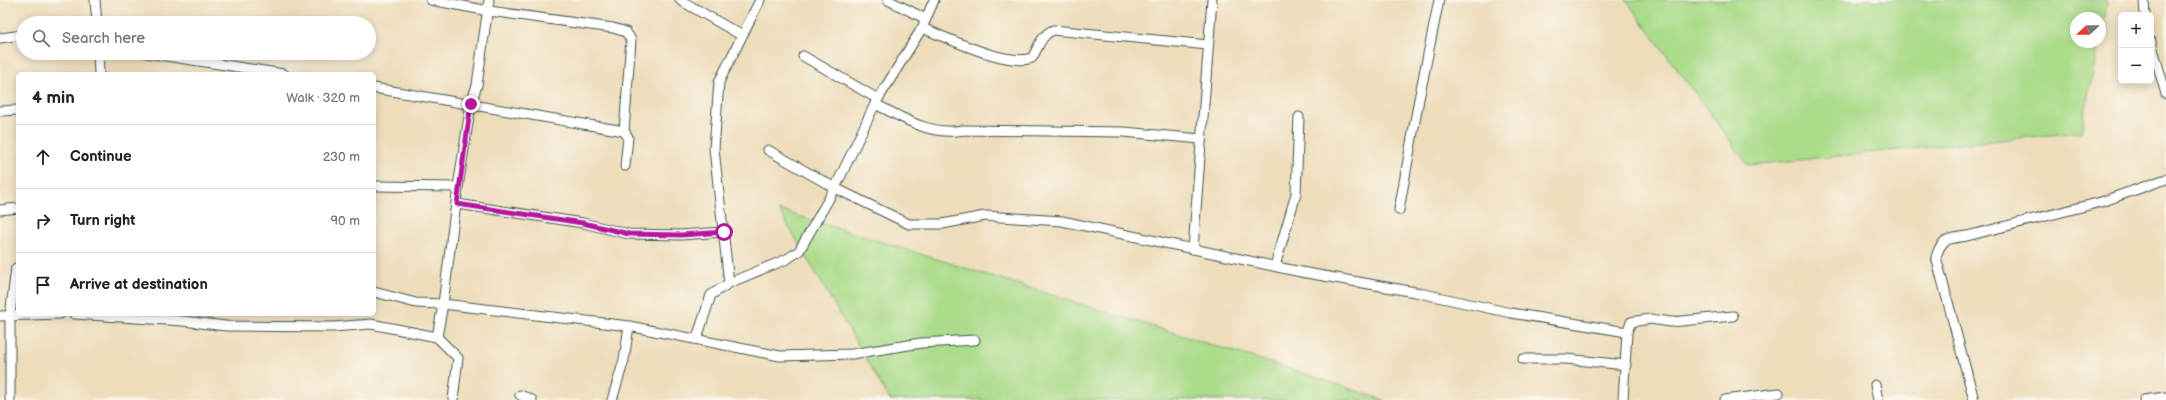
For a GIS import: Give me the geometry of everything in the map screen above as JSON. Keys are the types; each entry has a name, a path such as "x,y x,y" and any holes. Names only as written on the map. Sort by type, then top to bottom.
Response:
{"street":[{"path":"95,0 96,16"},
{"path":"431,0 488,11 613,28 626,32 631,40 624,131 628,137 625,166"},
{"path":"437,337 444,304 458,187 471,104 477,85 489,0"},
{"path":"680,0 741,35"},
{"path":"729,283 714,149 719,82 741,35 760,0"},
{"path":"888,0 924,24 980,52 1024,61 1032,58 1041,39 1053,30 1208,45"},
{"path":"697,338 708,300 711,295 729,283 794,255 835,188 876,101 924,24 934,0"},
{"path":"1193,249 1212,0"},
{"path":"1399,210 1418,99 1439,0"},
{"path":"2144,0 2145,12"},
{"path":"0,38 16,36"},
{"path":"2153,48 2166,94"},
{"path":"803,56 876,101 926,129 949,132 964,130 1124,132 1201,139"},
{"path":"98,60 99,72"},
{"path":"192,60 271,72"},
{"path":"376,88 624,131"},
{"path":"0,111 16,110"},
{"path":"1275,266 1296,194 1299,117"},
{"path":"768,150 835,188 909,224 942,224 985,216 1062,221 1275,266 1415,292 1511,313 1627,332"},
{"path":"1974,400 1936,258 1940,245 1947,239 1967,236 2101,202 2166,180"},
{"path":"376,186 458,187"},
{"path":"457,204 583,223 629,234 681,235 724,232"},
{"path":"0,210 16,208"},
{"path":"10,400 10,316 16,268"},
{"path":"376,293 416,303 444,304 629,326 697,338 780,356 852,354 921,343 975,340"},
{"path":"0,316 16,316"},
{"path":"147,316 183,317 226,326 333,327 371,324 437,337 458,358 453,400"},
{"path":"1623,400 1627,332 1631,322 1650,319 1670,322 1733,316"},
{"path":"612,400 624,360 629,326"},
{"path":"1523,359 1566,359 1626,365"},
{"path":"1875,385 1878,400"},
{"path":"1725,400 1779,393"},
{"path":"520,395 532,400"},
{"path":"2144,400 2166,397"}],"green space":[{"path":"1626,0 2108,0 2106,12 2070,12 2070,48 2098,48 2081,132 1748,165"},
{"path":"779,210 1312,376 1384,400 890,400"}],"route":[{"path":"471,104 458,187 457,204 583,223 629,234 681,235 724,232"}]}
